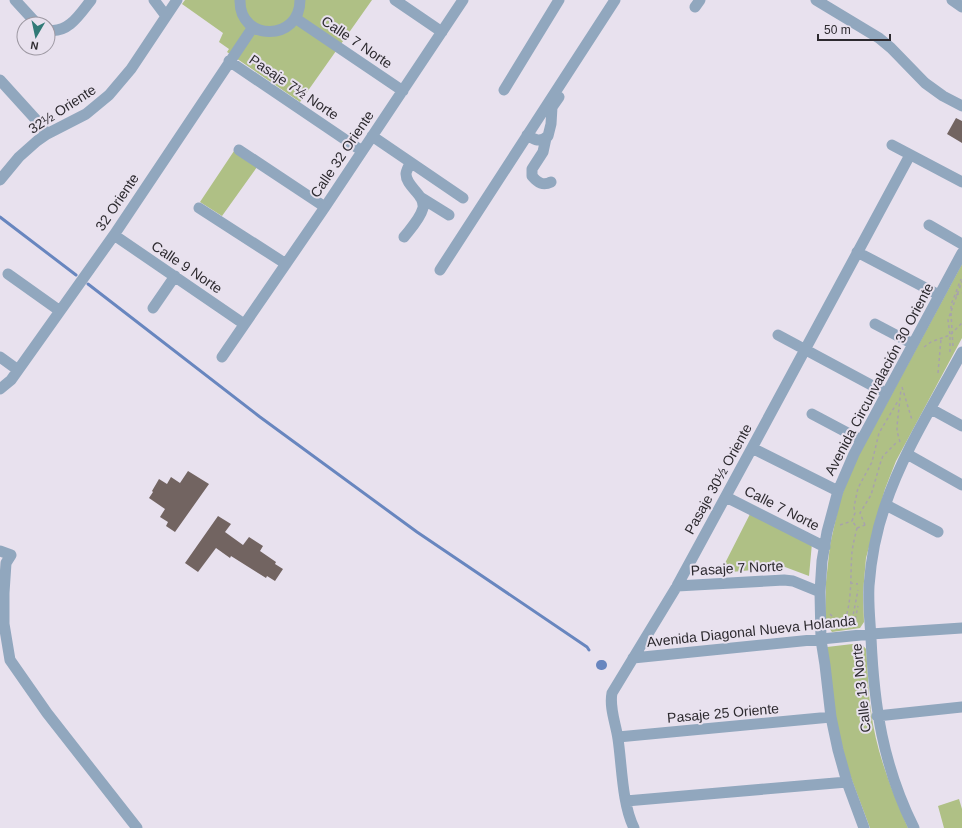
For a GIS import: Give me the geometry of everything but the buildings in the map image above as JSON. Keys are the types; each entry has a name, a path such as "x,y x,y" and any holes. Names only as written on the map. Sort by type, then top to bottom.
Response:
{"street":[{"path":"15,0 30,16"},
{"path":"56,29 64,28 73,22 91,0"},
{"path":"154,0 166,16"},
{"name":"32½ Oriente","path":"0,180 19,157 37,141 47,134 86,114 109,95 124,79 177,0"},
{"path":"240,0 242,13 245,18 253,27 268,32 276,31 290,24 298,12 300,0"},
{"path":"395,0 442,32"},
{"name":"Calle 32 Oriente","path":"222,357 325,207 463,0"},
{"path":"504,90 559,0"},
{"path":"440,270 614,0"},
{"path":"816,0 879,38 891,48 925,83 943,96 962,106"},
{"path":"952,0 962,7"},
{"name":"Calle 7 Norte","path":"295,18 403,91"},
{"path":"551,182 546,184 540,183 532,176 532,169 543,152 546,138 552,124 552,107 603,30 601,20"},
{"name":"32 Oriente","path":"0,389 8,383 18,370 114,235 253,27"},
{"name":"Pasaje 7½ Norte","path":"229,61 362,151"},
{"path":"0,80 47,134"},
{"path":"527,135 537,141 546,138"},
{"path":"372,136 464,198"},
{"path":"892,145 962,182"},
{"path":"239,150 325,207"},
{"name":"Pasaje 30½ Oriente","path":"634,828 630,820 626,801 618,738 610,701 612,693 676,586 726,497 910,155"},
{"path":"410,163 406,173 407,180 420,196 448,214"},
{"path":"404,237 419,217 423,206 420,196"},
{"path":"199,208 286,264"},
{"path":"929,226 962,244"},
{"name":"Calle 9 Norte","path":"114,235 244,324"},
{"path":"857,252 939,295"},
{"name":"Avenida Circunvalación 30 Oriente","path":"864,828 847,782 831,718 826,665 821,640 820,592 824,547 830,516 847,467 886,393 917,347 939,295 962,253"},
{"path":"8,274 60,311"},
{"path":"153,308 175,276"},
{"path":"875,324 917,347"},
{"path":"778,335 886,393"},
{"path":"0,357 18,370"},
{"path":"871,634 869,599 870,575 877,536 886,505 904,449 931,409 958,358"},
{"path":"931,409 962,426"},
{"path":"812,414 861,440"},
{"path":"752,448 838,491"},
{"path":"904,449 962,485"},
{"name":"Calle 7 Norte","path":"726,497 824,547"},
{"path":"886,505 938,532"},
{"path":"0,551 10,555 6,563 4,593 4,624 10,660 47,713 137,828"},
{"name":"Pasaje 7 Norte","path":"676,586 784,580 793,581 820,592"},
{"name":"Avenida Diagonal Nueva Holanda","path":"633,658 871,634 962,628"},
{"name":"Calle 13 Norte","path":"871,634 874,689 882,738 895,784 914,828"},
{"path":"878,716 962,708"},
{"name":"Pasaje 25 Oriente","path":"618,738 831,718"},
{"path":"626,801 847,782"}],"path":[{"path":"958,358 950,335 948,320 962,281"},
{"path":"956,295 962,293"},
{"path":"917,347 924,346 950,335 962,323"},
{"path":"938,374 941,338"},
{"path":"904,449 899,440 897,426 899,399 902,386 912,420 915,415"},
{"path":"852,521 855,513 854,507 858,488 872,462 879,433 899,399"},
{"path":"860,513 871,495 883,456 899,440"},
{"path":"855,513 860,513"},
{"path":"857,528 865,525 860,513"},
{"path":"829,613 842,626 848,610 852,552 857,528 852,521"},
{"path":"838,529 842,523 852,521"},
{"path":"850,582 859,584"}],"green space":[{"path":"185,0 372,0 300,102 227,52 229,49 219,42 223,33 182,4"},
{"path":"234,151 257,167 222,216 200,202"},
{"path":"962,264 962,338 896,461 885,489 866,558 863,593 864,622 860,628 832,632 825,622 826,582 830,545 840,500 854,464"},
{"path":"750,514 812,543 809,576 785,567 720,573"},
{"path":"861,643 866,649 873,726 891,786 908,828 870,828 847,767 836,720 827,647"},
{"path":"959,799 962,809 962,828 944,828 938,806"}],"waterway":[{"path":"0,217 76,275"},
{"path":"88,284 260,417 417,532 587,647 589,650"}]}
